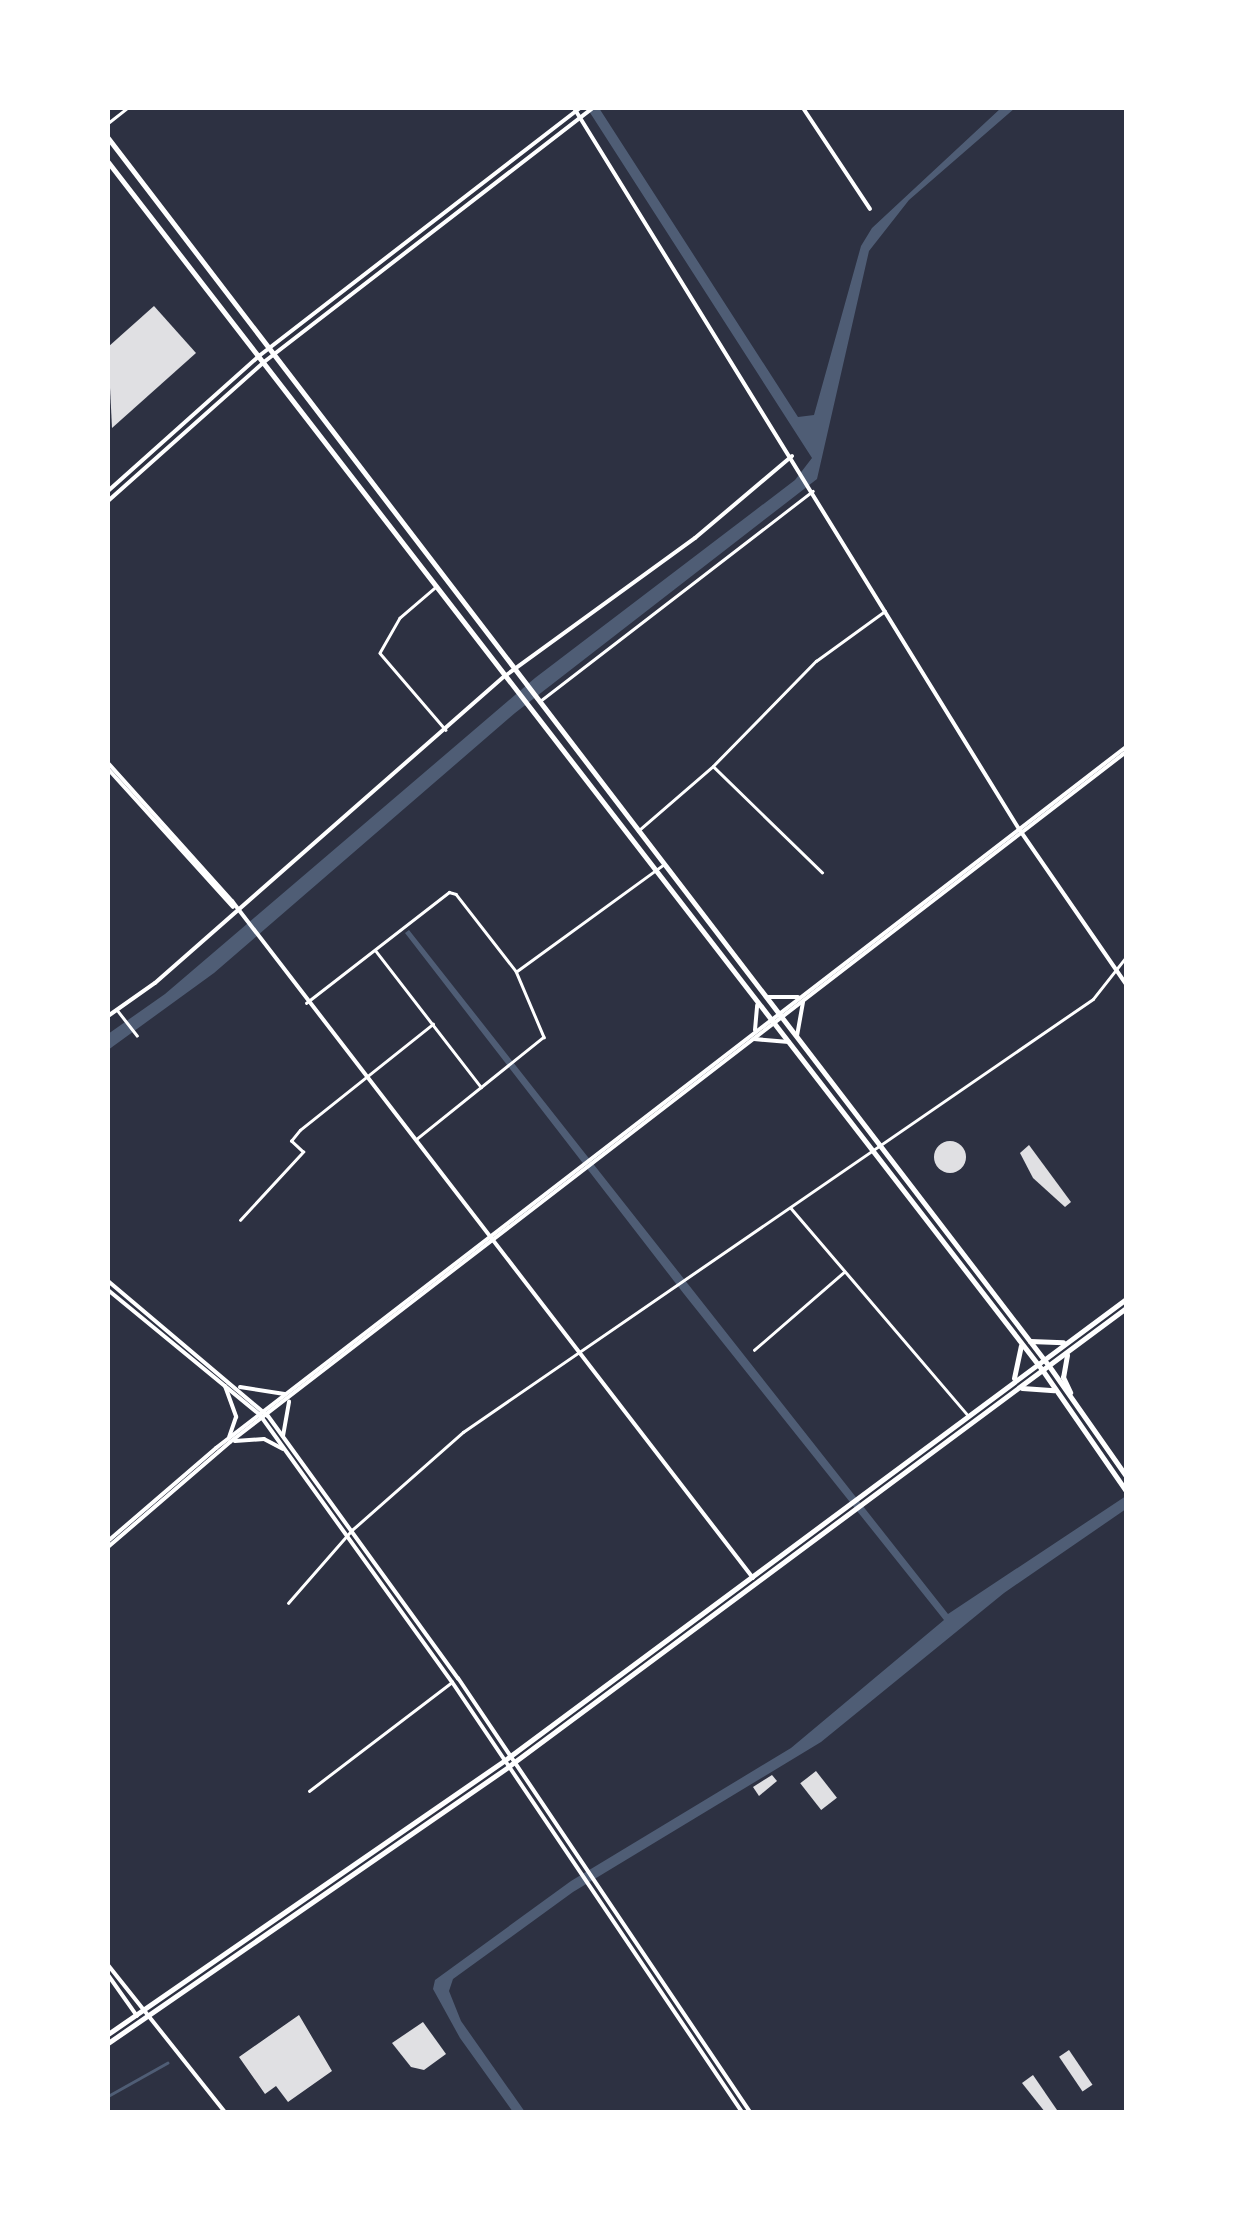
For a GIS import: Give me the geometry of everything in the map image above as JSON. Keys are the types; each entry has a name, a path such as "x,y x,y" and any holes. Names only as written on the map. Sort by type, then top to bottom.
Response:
{"main road":[{"path":"108,490 261,359 577,108 1020,831 1126,984"},
{"path":"270,352 593,108"},
{"path":"803,108 870,210"},
{"path":"108,138 780,1016 1021,1343 1076,1404 1126,1476"},
{"path":"108,162 756,1000 1030,1341 1040,1361"},
{"path":"108,501 261,359"},
{"path":"108,1016 237,910 506,676 696,538 792,456"},
{"path":"108,1544 229,1441 1126,750"},
{"path":"108,766 258,936 756,1582"},
{"path":"764,995 803,998"},
{"path":"798,1040 796,1016 803,998"},
{"path":"753,1036 756,1000"},
{"path":"753,1036 789,1042"},
{"path":"108,1281 238,1386 283,1436 510,1760 572,1860 742,2112"},
{"path":"108,1290 264,1415 578,1857 750,2112"},
{"path":"108,2034 510,1760 750,1574 1126,1299"},
{"path":"108,2043 146,2020 510,1760 1126,1308"},
{"path":"1030,1341 1042,1346 1070,1340"},
{"path":"1011,1383 1023,1358 1021,1343"},
{"path":"1068,1352 1063,1377 1076,1404"},
{"path":"1046,1368 1057,1391 1126,1490"},
{"path":"222,1382 236,1416 229,1441"},
{"path":"1015,1391 1034,1384 1057,1391"},
{"path":"238,1386 291,1394"},
{"path":"283,1436 291,1394"},
{"path":"229,1441 264,1439 286,1450"},
{"path":"108,1966 140,2014"},
{"path":"108,1975 225,2112"}],"street":[{"path":"108,123 126,108"},
{"path":"538,701 812,488"},
{"path":"436,587 400,618 380,654 446,730"},
{"path":"637,832 712,766 816,660 886,610"},
{"path":"712,766 822,872"},
{"path":"516,972 663,865"},
{"path":"306,1003 452,892 516,972 544,1037 415,1141"},
{"path":"376,950 481,1088"},
{"path":"288,1602 350,1533 463,1432 1093,999 1126,957"},
{"path":"117,1009 136,1034"},
{"path":"240,1220 303,1152 292,1141 300,1130 432,1024"},
{"path":"790,1207 968,1414"},
{"path":"754,1350 845,1271"},
{"path":"309,1791 452,1682"}],"water":[{"path":"587,108 599,108 798,417 814,415 861,246 872,228 1001,108 1015,108 909,200 869,251 817,479 515,713 214,973 108,1050 108,1034 165,994 535,678 795,480 812,458"},
{"path":"409,930 948,1614 1126,1496 1126,1509 1004,1593 821,1742 573,1892 453,1979 449,1991 461,2021 525,2112 513,2112 460,2038 433,1989 435,1980 571,1881 791,1748 944,1620 684,1294 405,933"}],"building":[{"path":"154,306 196,353 112,428 108,347"},
{"path":"950,1141 962,1145 966,1157 962,1169 950,1173 938,1169 934,1157 938,1145"},
{"path":"1029,1145 1071,1202 1065,1207 1033,1178 1020,1153"},
{"path":"816,1771 837,1798 821,1810 800,1783"},
{"path":"772,1775 777,1781 759,1796 753,1787"},
{"path":"299,2015 332,2071 288,2102 276,2086 265,2094 239,2057"},
{"path":"423,2022 446,2054 424,2070 411,2067 392,2043"},
{"path":"1069,2050 1092,2085 1083,2092 1059,2057"},
{"path":"1033,2075 1057,2110 1054,2112 1045,2112 1022,2083"}],"waterway":[{"path":"108,2096 167,2063"}]}
